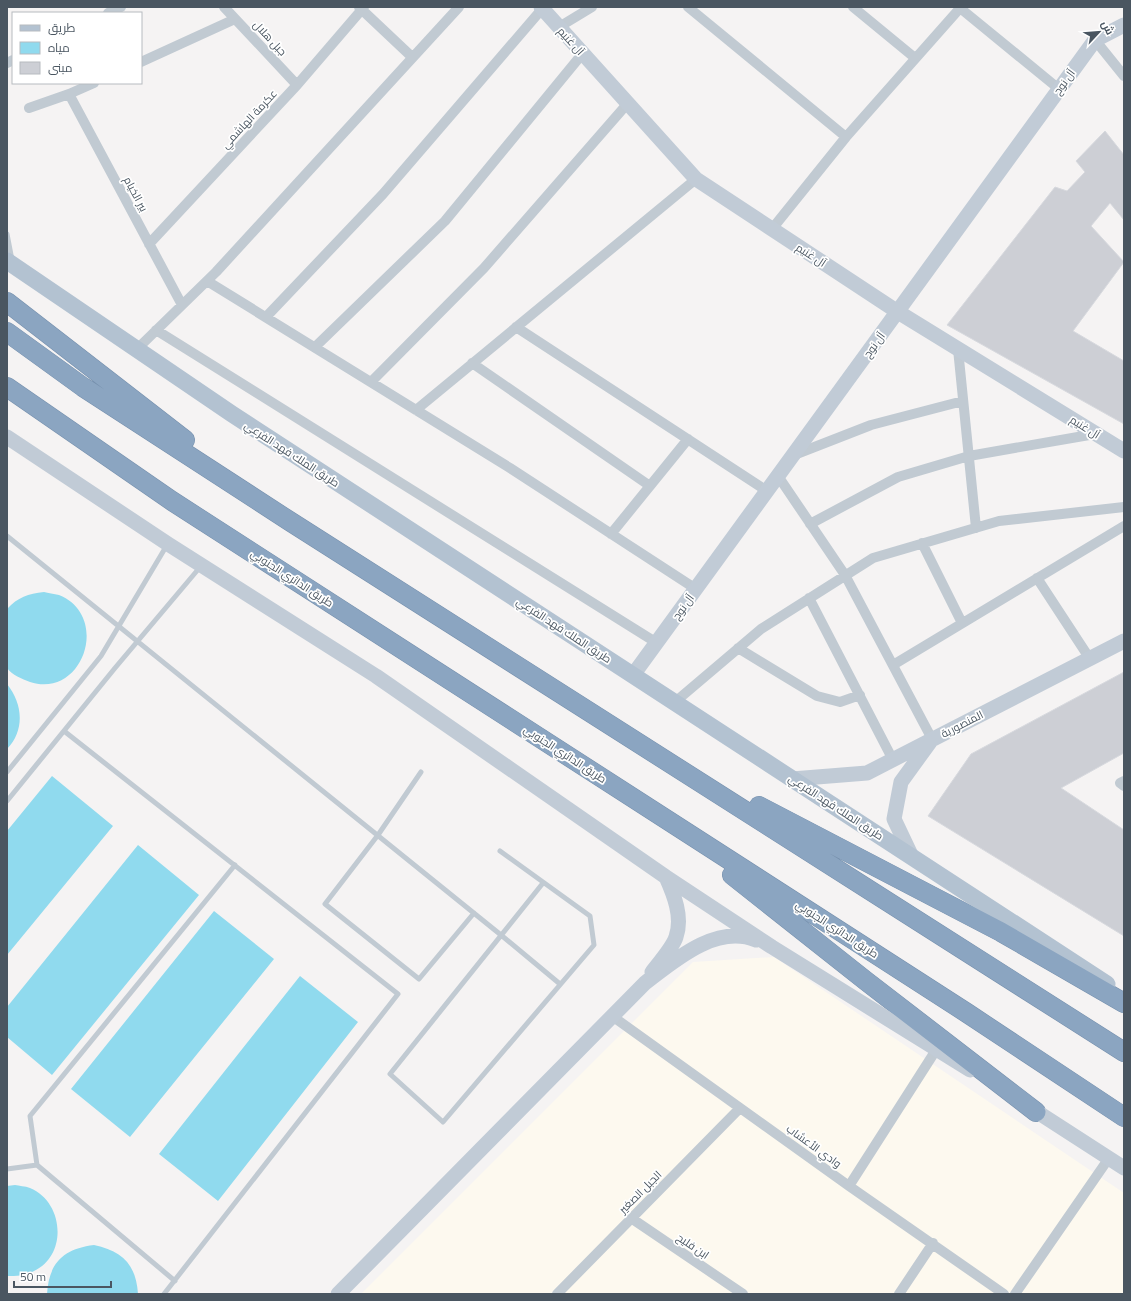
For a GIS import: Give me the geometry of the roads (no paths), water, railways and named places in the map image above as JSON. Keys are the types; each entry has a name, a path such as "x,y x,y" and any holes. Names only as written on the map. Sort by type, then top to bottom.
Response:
{"highway":[{"path":"7,302 291,522"},
{"path":"7,332 83,387 291,522 666,759 1124,1052"},
{"name":"طريق الدائري الجنوبي","path":"7,387 172,501 967,1013 1124,1118"},
{"path":"7,397 103,453"},
{"path":"666,759 832,843 994,928 1124,1003"},
{"path":"605,779 760,896 866,981 1036,1112"}],"main road":[{"name":"طريق الملك فهد الفرعي","path":"10,264 136,350 1124,995"}],"street":[{"path":"110,12 121,7"},
{"name":"جبل هلال","path":"224,7 297,84"},
{"path":"136,350 207,281 459,7"},
{"path":"559,27 592,7"},
{"path":"688,7 846,137"},
{"path":"853,7 915,58"},
{"path":"362,8 412,57"},
{"name":"عكرمة الهاشمي","path":"149,244 297,84 362,8"},
{"path":"266,317 383,194 542,8"},
{"name":"آل غنيم","path":"542,8 696,178 898,312 1124,451"},
{"path":"772,229 846,137 960,8 1059,89"},
{"path":"142,62 235,19"},
{"name":"آل نوح","path":"633,675 1095,40 1124,25"},
{"path":"1095,40 1124,76"},
{"path":"315,347 445,221 583,53"},
{"path":"29,108 69,94 92,84"},
{"name":"بير الخيام","path":"69,94 182,305"},
{"path":"371,382 484,268 628,103"},
{"path":"416,410 696,178"},
{"path":"207,281 510,468 696,589"},
{"path":"516,326 767,491"},
{"path":"156,330 657,643"},
{"path":"958,349 976,528"},
{"path":"472,363 650,486"},
{"path":"793,456 871,425 963,401"},
{"path":"810,524 898,477 969,456 1095,434"},
{"path":"7,437 201,566 376,676 666,877 772,947 1124,1168"},
{"path":"611,534 688,439"},
{"path":"778,476 845,575 932,740 901,782 894,819 912,857"},
{"path":"674,702 761,629 873,558 999,521 1124,507"},
{"path":"893,665 1124,526"},
{"path":"922,543 962,624"},
{"path":"1037,578 1090,659"},
{"path":"809,598 893,760"},
{"name":"المنصورية","path":"792,779 866,774 1124,641"},
{"path":"738,648 817,696 840,702 860,696"},
{"path":"1124,781 1120,783 1124,786"},
{"path":"645,983 676,937 678,916 674,896 666,877"},
{"path":"338,1294 645,983 687,951 706,943 743,935 772,947"},
{"name":"وادي الأعشاب","path":"612,1016 849,1186 933,1243 1004,1294"},
{"path":"849,1186 936,1050"},
{"name":"الجبل الصغير","path":"558,1294 740,1108"},
{"path":"1015,1294 1109,1158"},
{"name":"ابن فليح","path":"631,1218 742,1294"},
{"path":"899,1294 933,1243"}],"lane":[{"path":"7,234 10,264"},
{"path":"7,536 501,934 560,984"},
{"path":"7,772 101,656 168,544"},
{"path":"7,801 201,566"},
{"path":"64,731 398,994 164,1294"},
{"path":"421,772 378,835 325,904 419,979 474,913"},
{"path":"500,851 590,916 594,945 443,1122 390,1074 543,883"},
{"path":"175,1281 37,1165 30,1116 235,865"},
{"path":"7,1169 37,1165"}],"water":[{"path":"44,592 59,595 75,605 84,620 87,636 84,653 76,667 64,679 49,684 27,681 14,675 7,668 7,609 24,597"},
{"path":"7,684 16,700 20,717 17,734 7,749"},
{"path":"52,776 113,826 7,955 7,831"},
{"path":"138,845 199,895 52,1075 7,1037 7,1007"},
{"path":"214,911 274,959 130,1137 71,1089"},
{"path":"300,976 358,1022 218,1201 159,1154"},
{"path":"15,1185 30,1188 41,1195 50,1205 55,1216 58,1229 57,1241 52,1253 45,1263 34,1271 17,1276 7,1276 7,1186"},
{"path":"94,1245 112,1251 126,1260 134,1275 138,1294 47,1294 51,1274 60,1259 74,1250"}]}
